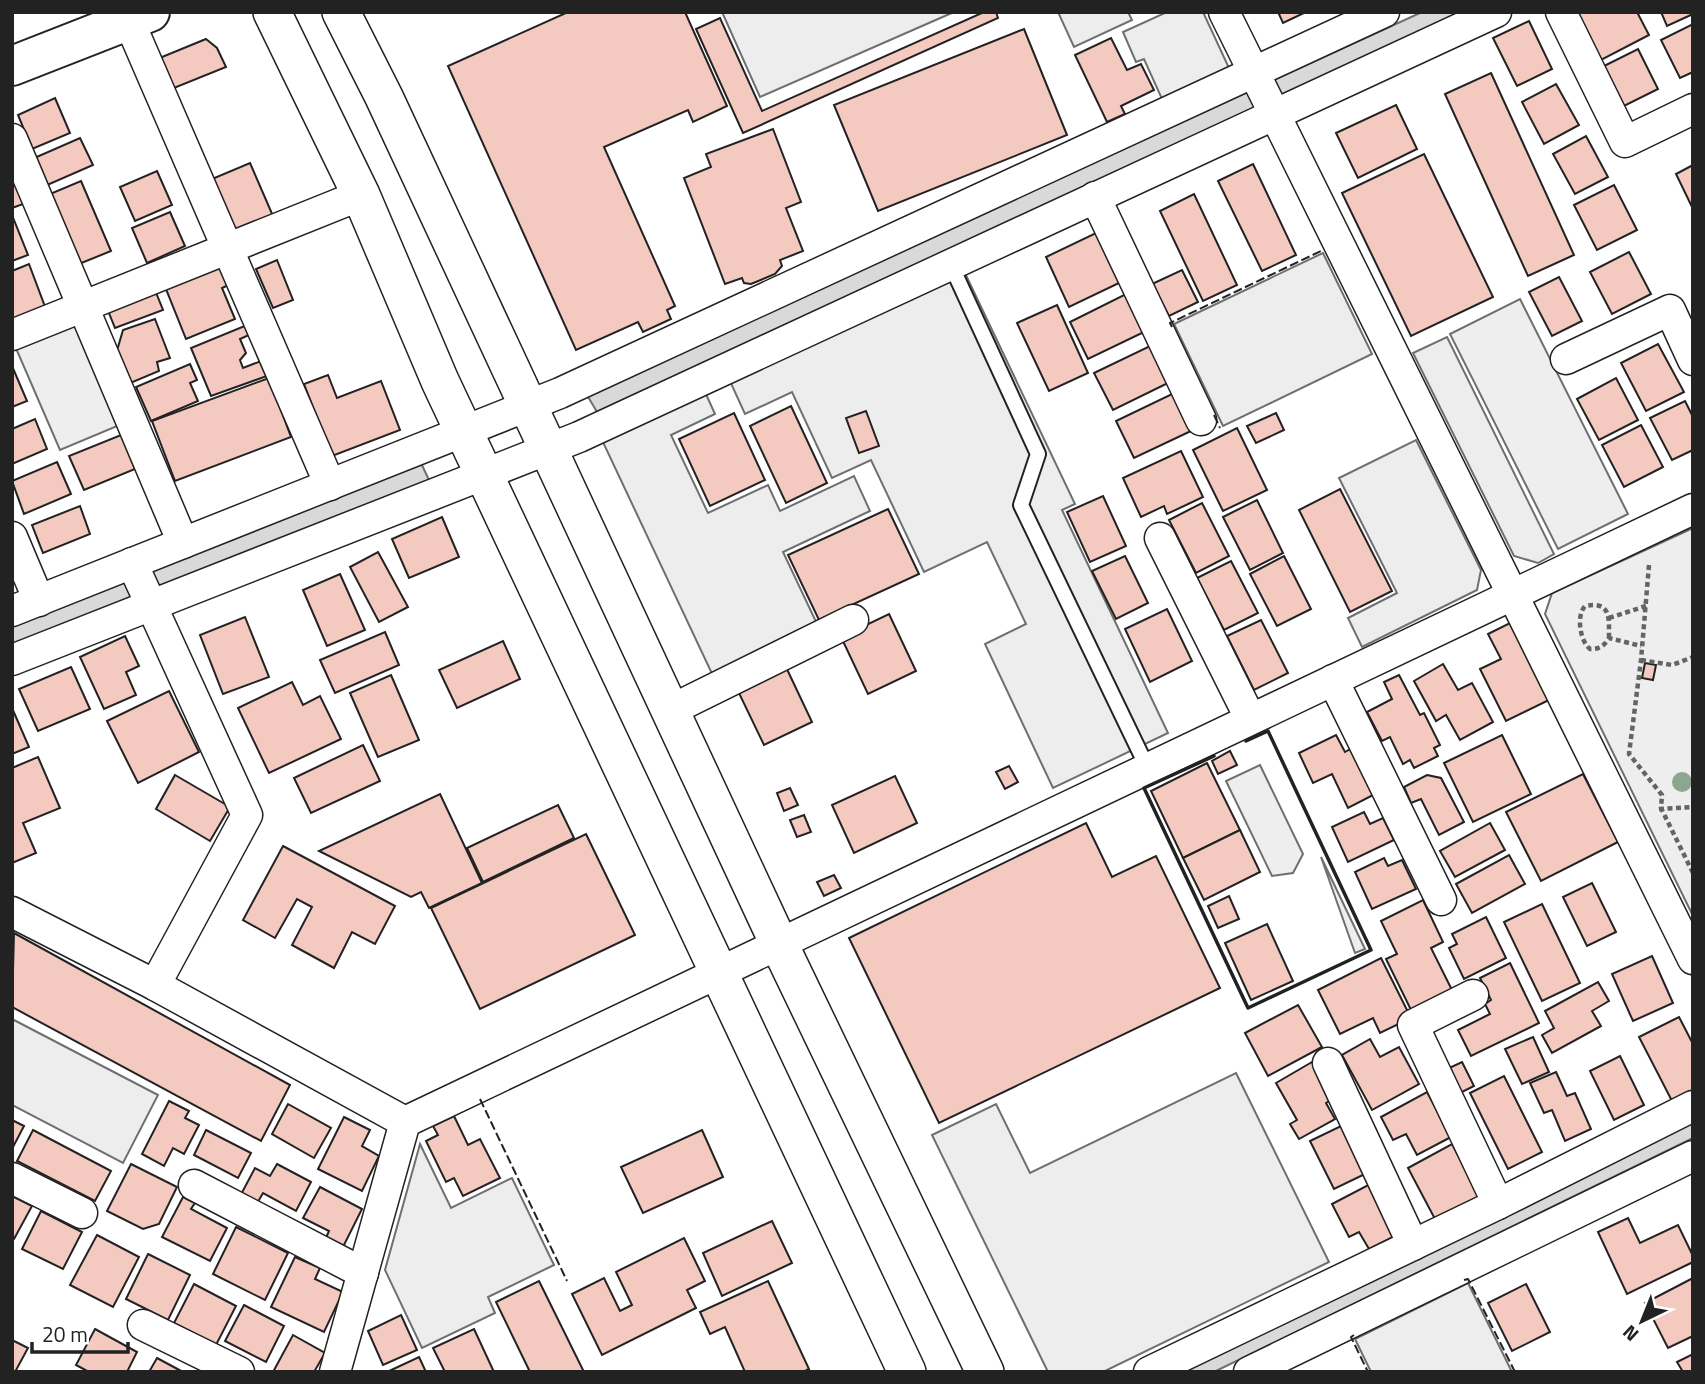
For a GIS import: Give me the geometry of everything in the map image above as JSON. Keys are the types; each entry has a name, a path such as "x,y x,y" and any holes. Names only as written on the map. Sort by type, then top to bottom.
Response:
{"main road":[{"path":"12,66 135,15"}],"street":[{"path":"272,12 361,195 440,380 907,1372"},
{"path":"341,12 390,109 779,944 985,1372"},
{"path":"1224,12 1693,959"},
{"path":"12,537 26,606 141,584 485,474 579,437 1095,197 1264,94 1384,12"},
{"path":"12,660 141,584 183,543 560,393 1264,94 1496,12"},
{"path":"1561,12 1625,142 1693,109"},
{"path":"135,15 227,249 330,485"},
{"path":"12,139 183,543"},
{"path":"12,335 361,195"},
{"path":"1095,197 1201,420"},
{"path":"1566,359 1670,310 1693,360"},
{"path":"335,1372 405,1122 1693,509"},
{"path":"1160,538 1250,718"},
{"path":"141,584 247,815 155,985"},
{"path":"671,710 853,620"},
{"path":"1333,680 1441,900"},
{"path":"12,912 155,985 405,1122"},
{"path":"1473,995 1413,1025 1498,1204"},
{"path":"1328,1063 1413,1245"},
{"path":"1149,1372 1498,1204 1693,1106"},
{"path":"1263,1369 1693,1156"},
{"path":"12,1178 82,1213"},
{"path":"194,1185 363,1272"},
{"path":"143,1325 239,1372"}],"lane":[{"path":"951,265 1038,454 1021,505 1148,769"}],"path":[{"path":"1649,559 1641,660 1629,754 1662,795 1661,808 1693,873"},
{"path":"1598,603 1603,605 1609,618 1609,638 1599,649 1586,646 1580,614 1585,606 1598,603"},
{"path":"1609,618 1646,606"},
{"path":"1609,638 1641,646"},
{"path":"1641,660 1672,665 1693,657"},
{"path":"1661,808 1693,807"}],"shaded area":[{"path":"722,12 954,12 760,97"},
{"path":"1058,12 1128,12 1132,20 1074,47"},
{"path":"1167,12 1203,12 1229,68 1162,99 1144,59 1136,62 1123,32"},
{"path":"1422,12 1462,12 597,412 587,395"},
{"path":"1323,253 1372,354 1223,426 1174,324"},
{"path":"963,269 1075,504 1062,510 1168,733 1053,788 985,644 1026,624 987,542 924,572 871,460 832,478 792,392 745,414 729,379"},
{"path":"1520,299 1628,514 1558,549 1450,334"},
{"path":"77,320 122,424 60,450 15,346"},
{"path":"1447,337 1554,554 1538,563 1514,556 1413,353"},
{"path":"705,392 715,414 671,435 708,513 768,485 780,511 854,476 870,511 783,552 819,628 714,678 602,440"},
{"path":"1416,440 1481,570 1477,590 1362,647 1348,618 1397,593 1339,478"},
{"path":"421,463 429,480 12,646 12,625"},
{"path":"1693,528 1693,916 1545,614 1552,593"},
{"path":"1260,765 1303,854 1293,873 1272,876 1226,781"},
{"path":"1321,857 1365,949 1355,953"},
{"path":"12,1019 158,1095 123,1163 12,1105"},
{"path":"1236,1073 1329,1262 1103,1372 1048,1372 932,1135 996,1104 1030,1173"},
{"path":"1693,1121 1693,1138 1214,1372 1179,1372"},
{"path":"420,1144 451,1208 512,1178 554,1265 488,1297 495,1313 422,1348 385,1270"},
{"path":"1468,1283 1512,1372 1371,1372 1355,1339"}],"building":[{"path":"568,12 685,12 727,106 693,122 688,110 604,147 675,306 667,310 671,319 643,332 638,322 576,350 448,66"},
{"path":"984,12 996,12 998,18 743,133 696,29 720,18 762,111"},
{"path":"1278,12 1306,12 1283,23"},
{"path":"1576,12 1637,12 1649,35 1601,60"},
{"path":"1661,12 1693,12 1693,14 1667,26"},
{"path":"1529,21 1552,69 1517,86 1493,38"},
{"path":"1693,24 1693,72 1680,78 1661,40"},
{"path":"1024,29 1067,135 878,211 834,105"},
{"path":"1111,38 1127,70 1141,64 1154,90 1121,106 1125,114 1107,122 1075,55"},
{"path":"206,39 217,48 226,67 169,90 157,59"},
{"path":"1638,49 1658,89 1624,106 1604,66"},
{"path":"1491,73 1574,255 1528,276 1445,94"},
{"path":"1556,84 1579,125 1544,144 1522,102"},
{"path":"55,98 70,133 32,149 18,115"},
{"path":"1396,105 1417,149 1358,178 1336,133"},
{"path":"773,129 801,202 786,208 803,251 780,260 782,266 775,274 751,284 744,283 742,278 725,284 684,178 711,167 706,154"},
{"path":"1586,136 1608,177 1575,194 1553,154"},
{"path":"80,138 93,165 45,186 32,159"},
{"path":"1424,154 1493,297 1411,336 1342,193"},
{"path":"250,163 273,216 235,232 212,179"},
{"path":"1253,164 1296,255 1262,271 1218,181"},
{"path":"1693,165 1693,209 1676,174"},
{"path":"12,171 26,203 12,208"},
{"path":"157,171 172,205 135,221 120,187"},
{"path":"81,181 111,251 79,264 50,194"},
{"path":"1614,185 1637,230 1597,250 1574,205"},
{"path":"1194,194 1237,285 1203,301 1160,211"},
{"path":"170,212 185,246 147,263 132,228"},
{"path":"12,215 28,255 12,261"},
{"path":"1096,233 1119,283 1069,307 1046,257"},
{"path":"1629,252 1651,294 1612,314 1590,272"},
{"path":"223,260 233,283 222,288 235,319 186,339 164,284"},
{"path":"277,260 293,300 273,308 256,269"},
{"path":"29,264 47,312 12,325 12,271"},
{"path":"1182,270 1198,302 1169,316 1152,284"},
{"path":"1559,277 1582,321 1552,336 1529,292"},
{"path":"155,290 163,310 115,328 107,308"},
{"path":"1126,294 1144,332 1088,359 1070,322"},
{"path":"1057,305 1088,373 1049,391 1017,323"},
{"path":"155,319 170,358 157,362 159,371 128,384 116,354 123,330"},
{"path":"247,325 251,334 240,339 246,353 240,360 243,368 261,361 267,376 211,396 191,348"},
{"path":"1658,344 1684,392 1646,411 1621,363"},
{"path":"1150,346 1168,383 1113,410 1094,373"},
{"path":"190,364 197,380 190,383 198,401 151,421 136,387"},
{"path":"12,366 27,401 12,407"},
{"path":"328,375 337,398 381,381 400,430 332,456 304,384"},
{"path":"269,378 291,437 175,481 152,421"},
{"path":"1616,378 1638,420 1599,440 1577,399"},
{"path":"1172,394 1191,431 1134,458 1116,421"},
{"path":"1685,401 1693,417 1693,450 1672,460 1650,418"},
{"path":"791,406 827,483 786,503 750,426"},
{"path":"866,411 879,446 859,453 846,418"},
{"path":"734,413 765,480 710,506 679,439"},
{"path":"1276,413 1284,430 1256,443 1247,426"},
{"path":"35,419 47,449 12,464 12,429"},
{"path":"1641,425 1663,467 1624,487 1602,445"},
{"path":"1237,428 1267,490 1223,511 1193,450"},
{"path":"121,435 135,469 84,490 69,456"},
{"path":"1181,451 1203,497 1167,514 1164,506 1141,517 1123,478"},
{"path":"57,462 71,494 24,514 12,481"},
{"path":"1340,489 1392,591 1350,612 1299,510"},
{"path":"1103,496 1126,546 1090,562 1067,512"},
{"path":"1257,500 1283,553 1250,570 1223,517"},
{"path":"1202,503 1229,556 1196,573 1169,520"},
{"path":"80,506 90,534 43,553 32,525"},
{"path":"888,509 919,574 819,620 788,555"},
{"path":"442,517 459,557 409,578 392,539"},
{"path":"378,552 408,607 379,622 350,567"},
{"path":"1125,556 1148,603 1116,619 1092,571"},
{"path":"1284,556 1311,609 1277,626 1250,574"},
{"path":"1231,561 1258,613 1224,630 1197,578"},
{"path":"340,574 365,630 327,646 303,590"},
{"path":"1167,609 1192,661 1150,682 1125,629"},
{"path":"889,614 916,671 868,694 841,637"},
{"path":"245,617 269,677 223,694 200,635"},
{"path":"1261,620 1288,673 1254,690 1227,636"},
{"path":"1510,623 1549,700 1506,721 1480,669 1501,659 1488,634"},
{"path":"385,632 399,665 335,693 320,660"},
{"path":"125,636 139,666 126,672 136,695 104,709 80,657"},
{"path":"503,641 520,679 457,708 439,670"},
{"path":"1645,663 1656,665 1653,680 1642,678"},
{"path":"1443,664 1458,690 1472,683 1493,722 1460,740 1446,715 1436,721 1414,681"},
{"path":"785,665 812,722 764,745 737,689"},
{"path":"71,667 90,709 38,731 19,689"},
{"path":"391,675 419,740 378,757 350,693"},
{"path":"1399,675 1420,715 1424,713 1440,745 1434,748 1438,756 1414,768 1410,760 1403,764 1390,737 1382,741 1367,712 1392,699 1384,682"},
{"path":"292,682 303,705 320,696 341,739 269,773 238,708"},
{"path":"169,691 199,752 138,783 107,721"},
{"path":"12,708 29,747 12,754"},
{"path":"1336,735 1345,752 1354,747 1377,793 1348,808 1332,774 1313,783 1299,753"},
{"path":"1502,735 1531,794 1473,822 1444,763"},
{"path":"363,745 380,781 311,813 294,778"},
{"path":"1230,751 1237,765 1218,774 1212,761"},
{"path":"38,757 60,808 23,823 36,853 12,863 12,768"},
{"path":"1207,763 1240,830 1183,858 1151,791"},
{"path":"1009,766 1018,782 1005,789 996,772"},
{"path":"1583,774 1618,842 1541,881 1506,812"},
{"path":"175,775 230,807 210,841 156,809"},
{"path":"1427,775 1441,778 1464,822 1439,835 1421,799 1411,803 1404,787"},
{"path":"895,776 917,823 854,853 832,805"},
{"path":"790,788 798,805 784,811 777,793"},
{"path":"440,794 482,883 429,908 421,892 411,897 319,851"},
{"path":"558,805 574,838 483,882 467,848"},
{"path":"1364,812 1370,824 1383,818 1394,840 1348,862 1332,827"},
{"path":"804,815 811,832 797,837 790,820"},
{"path":"1086,823 1112,877 1156,856 1220,988 939,1123 849,938"},
{"path":"1490,823 1505,850 1455,877 1440,851"},
{"path":"1240,830 1260,872 1204,900 1183,858"},
{"path":"586,834 635,935 480,1009 431,908"},
{"path":"283,846 395,906 375,944 352,932 334,968 292,945 312,907 297,899 275,938 243,920"},
{"path":"1509,855 1525,884 1472,913 1456,884"},
{"path":"1384,858 1388,866 1402,860 1416,889 1372,909 1355,872"},
{"path":"834,875 841,888 824,896 817,882"},
{"path":"1592,883 1616,932 1587,946 1563,897"},
{"path":"1229,896 1239,919 1218,928 1208,906"},
{"path":"1423,900 1443,942 1431,948 1453,992 1412,1012 1386,959 1397,954 1381,921"},
{"path":"1542,904 1580,983 1542,1001 1504,922"},
{"path":"1486,917 1506,958 1464,979 1449,948 1457,944 1452,934"},
{"path":"1267,924 1293,981 1251,1000 1225,943"},
{"path":"14,933 290,1085 261,1141 12,1007"},
{"path":"1652,956 1673,1003 1633,1021 1612,974"},
{"path":"1381,958 1411,1018 1380,1033 1373,1018 1340,1034 1318,990"},
{"path":"1510,963 1539,1023 1471,1056 1458,1030 1490,1014 1485,1004 1491,1000 1480,978"},
{"path":"1598,982 1609,1001 1592,1011 1601,1026 1552,1053 1542,1035 1554,1028 1545,1011"},
{"path":"1298,1005 1322,1047 1268,1076 1245,1033"},
{"path":"1679,1017 1693,1044 1693,1090 1672,1101 1639,1037"},
{"path":"1533,1037 1549,1072 1522,1084 1505,1049"},
{"path":"1370,1039 1380,1057 1399,1047 1419,1084 1372,1110 1342,1055"},
{"path":"1620,1056 1644,1105 1614,1120 1590,1071"},
{"path":"1312,1062 1334,1098 1326,1103 1335,1119 1299,1139 1290,1124 1297,1120 1276,1083"},
{"path":"1462,1062 1474,1086 1458,1094 1447,1069"},
{"path":"1556,1072 1567,1096 1575,1093 1591,1129 1565,1141 1552,1110 1544,1113 1530,1083"},
{"path":"1504,1076 1542,1152 1508,1169 1470,1093"},
{"path":"1427,1092 1451,1137 1417,1155 1406,1134 1393,1140 1381,1117"},
{"path":"169,1101 189,1111 185,1118 199,1125 184,1154 173,1148 164,1166 142,1154"},
{"path":"288,1104 331,1128 314,1158 272,1134"},
{"path":"454,1116 468,1145 480,1139 500,1178 463,1196 454,1178 446,1182 426,1141 438,1135 433,1126"},
{"path":"344,1117 370,1130 362,1146 379,1156 362,1191 318,1169"},
{"path":"12,1120 24,1126 12,1149"},
{"path":"1341,1126 1365,1174 1334,1189 1310,1141"},
{"path":"33,1130 111,1171 95,1201 17,1161"},
{"path":"206,1130 251,1153 238,1178 194,1155"},
{"path":"702,1130 723,1177 643,1213 621,1167"},
{"path":"1452,1144 1480,1197 1436,1221 1408,1168"},
{"path":"131,1164 177,1187 159,1224 143,1229 107,1211"},
{"path":"277,1164 311,1182 296,1211 263,1193 255,1207 239,1198 255,1168 270,1176"},
{"path":"1374,1182 1401,1233 1369,1249 1359,1232 1349,1237 1332,1204"},
{"path":"320,1187 362,1209 342,1249 325,1240 329,1231 303,1218"},
{"path":"12,1196 32,1206 14,1239 12,1239"},
{"path":"183,1197 195,1203 191,1209 227,1228 210,1261 162,1237"},
{"path":"41,1211 82,1232 63,1269 22,1249"},
{"path":"1628,1218 1640,1243 1678,1225 1693,1256 1693,1262 1627,1294 1598,1232"},
{"path":"772,1221 792,1263 722,1296 703,1253"},
{"path":"236,1227 288,1253 265,1300 213,1274"},
{"path":"97,1235 139,1257 113,1307 70,1285"},
{"path":"684,1238 705,1281 687,1290 696,1308 602,1355 572,1294 604,1278 620,1311 632,1305 616,1272"},
{"path":"148,1254 190,1275 168,1320 126,1299"},
{"path":"295,1257 320,1268 315,1279 343,1292 324,1332 271,1307"},
{"path":"1693,1278 1693,1336 1668,1348 1645,1303"},
{"path":"539,1281 584,1372 530,1372 496,1302"},
{"path":"768,1281 809,1369 803,1372 745,1372 725,1327 710,1334 700,1312"},
{"path":"194,1284 236,1306 216,1345 174,1323"},
{"path":"1526,1284 1550,1332 1512,1351 1488,1303"},
{"path":"244,1305 284,1326 266,1362 225,1341"},
{"path":"401,1315 417,1350 383,1365 368,1331"},
{"path":"95,1329 137,1352 127,1372 89,1372 76,1365"},
{"path":"474,1329 494,1372 445,1372 433,1348"},
{"path":"293,1335 325,1353 314,1372 273,1372"},
{"path":"12,1340 28,1348 15,1372 12,1372"},
{"path":"1693,1354 1693,1372 1683,1372 1677,1362"},
{"path":"419,1357 426,1372 387,1372"},
{"path":"157,1358 183,1372 149,1372"}],"fence":[{"path":"1172,327 1170,323 1321,251"},
{"path":"1214,415 1220,428"},
{"path":"480,1099 567,1281"},
{"path":"1464,1280 1468,1279 1515,1372"},
{"path":"1354,1335 1351,1337 1368,1372"}],"wall":[{"path":"1214,756 1144,788 1248,1008 1371,950 1268,731 1246,741"}]}
